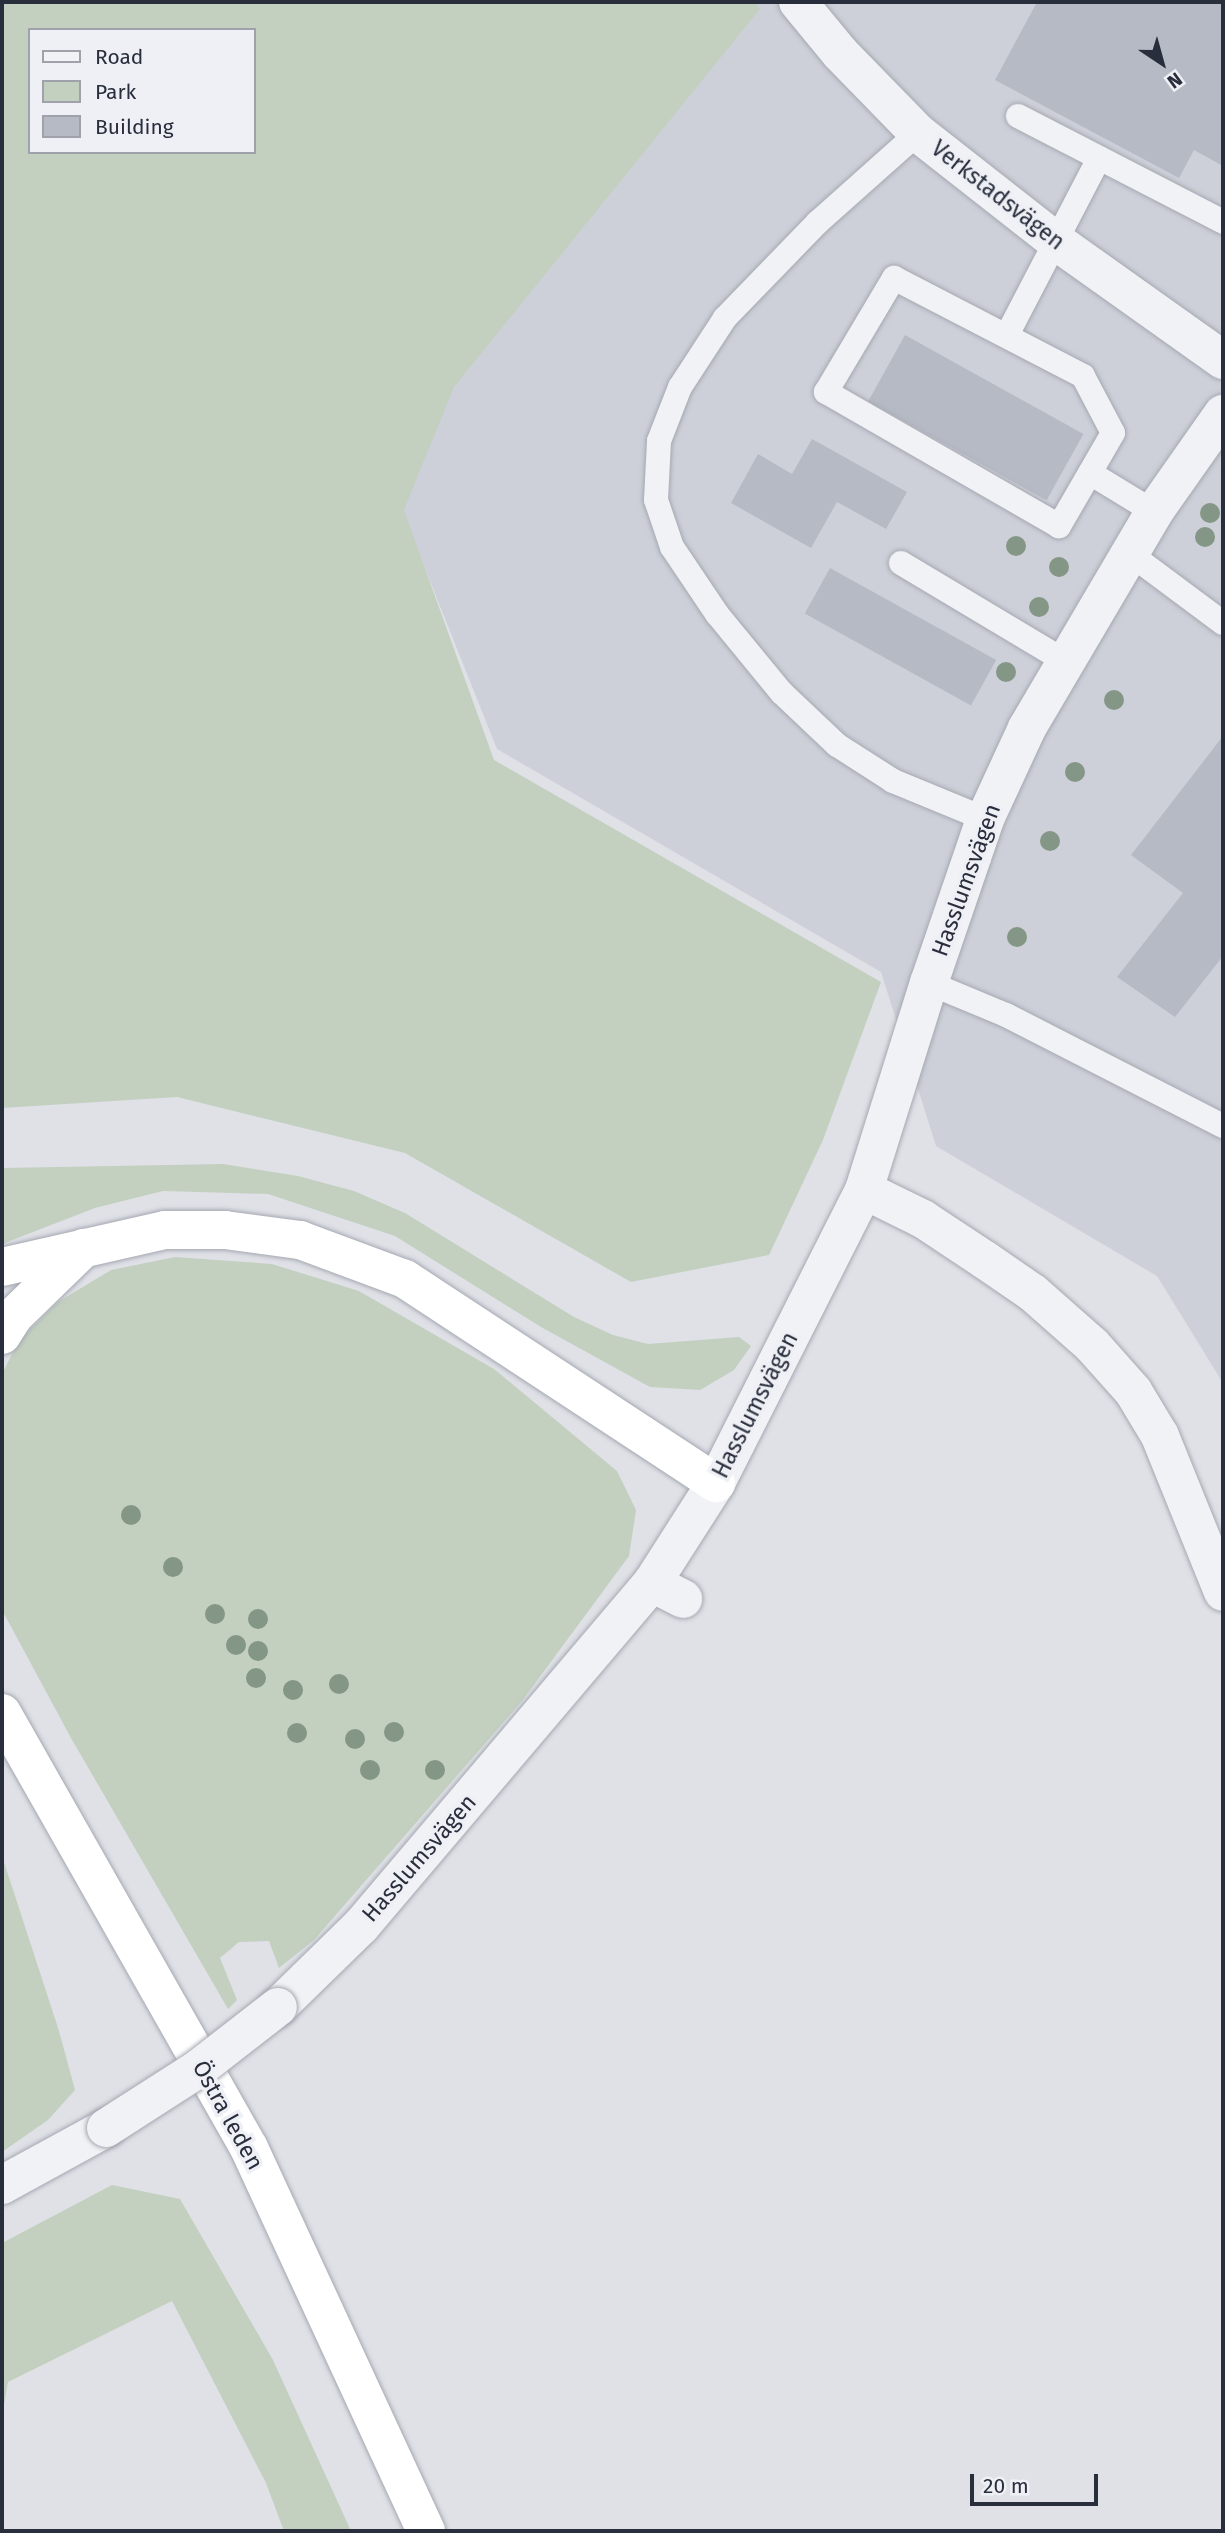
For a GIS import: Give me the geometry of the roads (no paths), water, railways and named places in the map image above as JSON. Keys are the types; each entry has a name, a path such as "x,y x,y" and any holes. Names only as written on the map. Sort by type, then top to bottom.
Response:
{"highway":[{"path":"2,1267 85,1246 165,1230 225,1230 300,1240 404,1279 716,1483"},
{"path":"2,1335 14,1316 85,1246"},
{"name":"Östra leden","path":"2,1685 9,1724 249,2148 426,2531"}],"street":[{"name":"Verkstadsvägen","path":"798,2 840,52 918,133 1057,242 1223,360"},
{"name":"Hasslumsvägen","path":"2,2185 106,2128 198,2069 278,2007 361,1926 667,1591 716,1483 863,1190 929,983 985,820 1027,728 1154,512 1223,414"},
{"path":"863,1190 923,1219 985,1260 1033,1293 1092,1345 1133,1391 1160,1436 1223,1592"}],"lane":[{"path":"1018,116 1223,222"},
{"path":"918,133 818,222 725,318 680,387 659,441 656,500 672,547 717,614 791,702 837,745 894,781 985,820"},
{"path":"1007,335 1099,158"},
{"path":"894,278 1007,335 1083,376 1113,433 1059,526 826,392 894,278"},
{"path":"1090,473 1154,512"},
{"path":"1129,553 1223,623"},
{"path":"901,563 1065,662"},
{"path":"929,983 1006,1015 1223,1126"}]}
